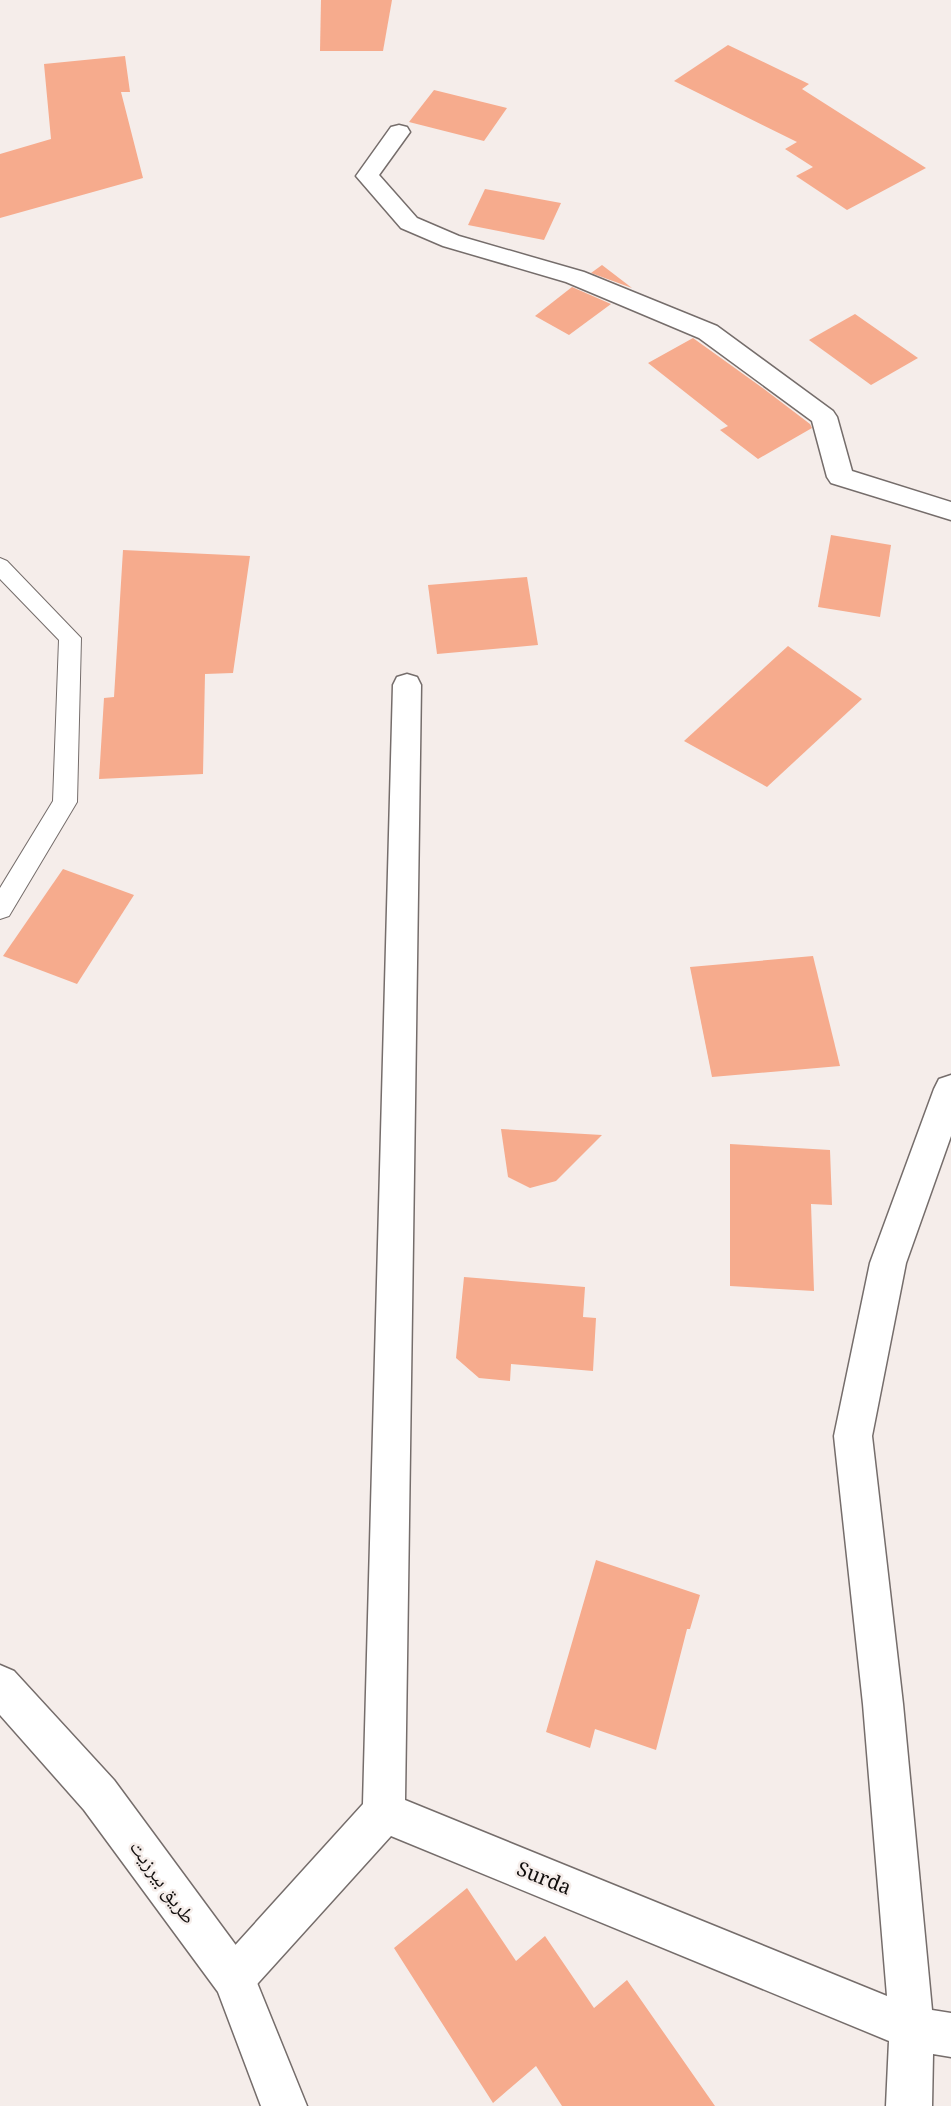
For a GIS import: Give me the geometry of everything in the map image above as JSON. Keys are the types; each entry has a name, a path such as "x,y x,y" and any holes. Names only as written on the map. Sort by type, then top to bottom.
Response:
{"street":[{"path":"399,132 367,176 409,223 451,241 574,277 708,332 824,417 840,477 951,511"},
{"path":"234,1978 384,1812 407,685"},
{"path":"909,2106 932,2032 885,1716 853,1436 888,1263 951,1089"},
{"name":"طريق بيرزيت","path":"0,1685 99,1795 234,1978 284,2106"},
{"name":"Surda","path":"384,1812 932,2032"}],"lane":[{"path":"0,566 70,638 65,802 0,909"}],"building":[{"path":"321,0 392,0 383,51 320,51"},
{"path":"728,45 809,84 802,89 926,168 847,210 796,176 813,167 785,149 797,142 674,81"},
{"path":"125,56 130,92 121,92 143,178 0,218 0,154 51,139 44,64"},
{"path":"434,90 507,108 484,141 409,122"},
{"path":"485,189 561,203 544,240 468,225"},
{"path":"602,265 632,288 591,273"},
{"path":"572,287 611,304 569,335 535,316"},
{"path":"855,314 918,358 871,385 809,340"},
{"path":"693,338 764,389 810,424 812,428 758,459 720,430 728,426 648,363"},
{"path":"831,535 891,545 880,617 818,607"},
{"path":"123,550 250,556 233,673 205,674 203,774 99,779 104,698 114,697"},
{"path":"527,577 538,645 437,654 428,585"},
{"path":"788,646 862,699 767,787 684,741"},
{"path":"63,869 134,895 77,984 3,956"},
{"path":"813,956 840,1066 712,1077 690,967"},
{"path":"501,1129 602,1135 556,1181 530,1188 508,1177"},
{"path":"730,1144 830,1150 832,1205 811,1204 814,1291 730,1286"},
{"path":"464,1277 585,1287 583,1317 596,1318 593,1371 511,1364 510,1381 479,1378 456,1358"},
{"path":"596,1560 700,1595 690,1629 687,1629 656,1750 595,1729 590,1748 546,1732"},
{"path":"467,1888 516,1961 545,1936 594,2008 627,1980 715,2106 562,2106 536,2066 493,2103 394,1948"}]}
